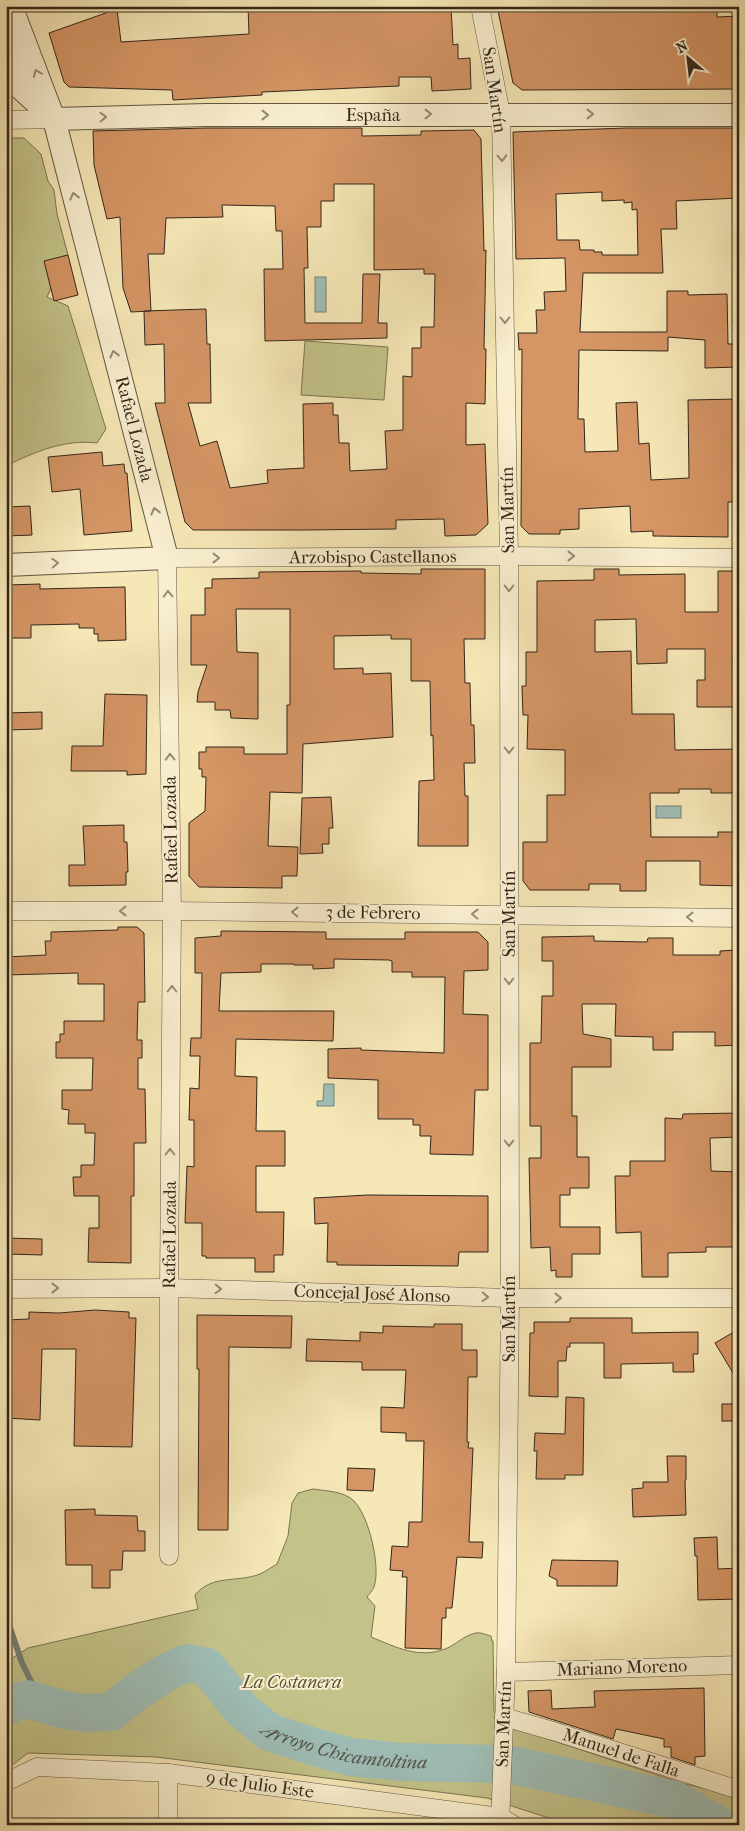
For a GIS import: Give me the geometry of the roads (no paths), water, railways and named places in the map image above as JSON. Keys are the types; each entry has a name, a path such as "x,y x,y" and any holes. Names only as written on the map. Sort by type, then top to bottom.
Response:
{"street":[{"name":"Rafael Lozada","path":"11,6 54,119 167,558 172,910 169,1556"},
{"name":"San Martín","path":"480,6 501,114 509,556 510,1298 504,1819"},
{"path":"6,50 20,88 54,119"},
{"name":"España","path":"6,120 206,115 739,115"},
{"name":"Arzobispo Castellanos","path":"6,565 167,558 509,556 739,558"},
{"name":"3 de Febrero","path":"6,911 172,910 739,918"},
{"name":"Concejal José Alonso","path":"6,1289 169,1288 510,1298 739,1298"},
{"name":"Mariano Moreno","path":"506,1672 739,1664"},
{"name":"Manuel de Falla","path":"504,1723 553,1731 739,1790"},
{"name":"9 de Julio Este","path":"6,1782 37,1768 168,1773 504,1819"},
{"path":"168,1773 168,1825"}],"water":[{"path":"315,277 326,277 326,312 315,312"},
{"path":"656,806 681,806 681,818 656,818"},
{"path":"324,1084 334,1084 334,1106 317,1106 317,1101 323,1101"}],"waterway":[{"path":"6,1616 22,1663 42,1703"},
{"name":"Arroyo Chicamtoltina","path":"6,1707 9,1704 27,1699 64,1710 86,1713 111,1712 165,1673 187,1663 207,1667 242,1710 269,1732 318,1748 351,1757 400,1762 517,1766 675,1800 718,1825"}],"park label":[{"name":"La Costanera","path":"292,1682"}]}
